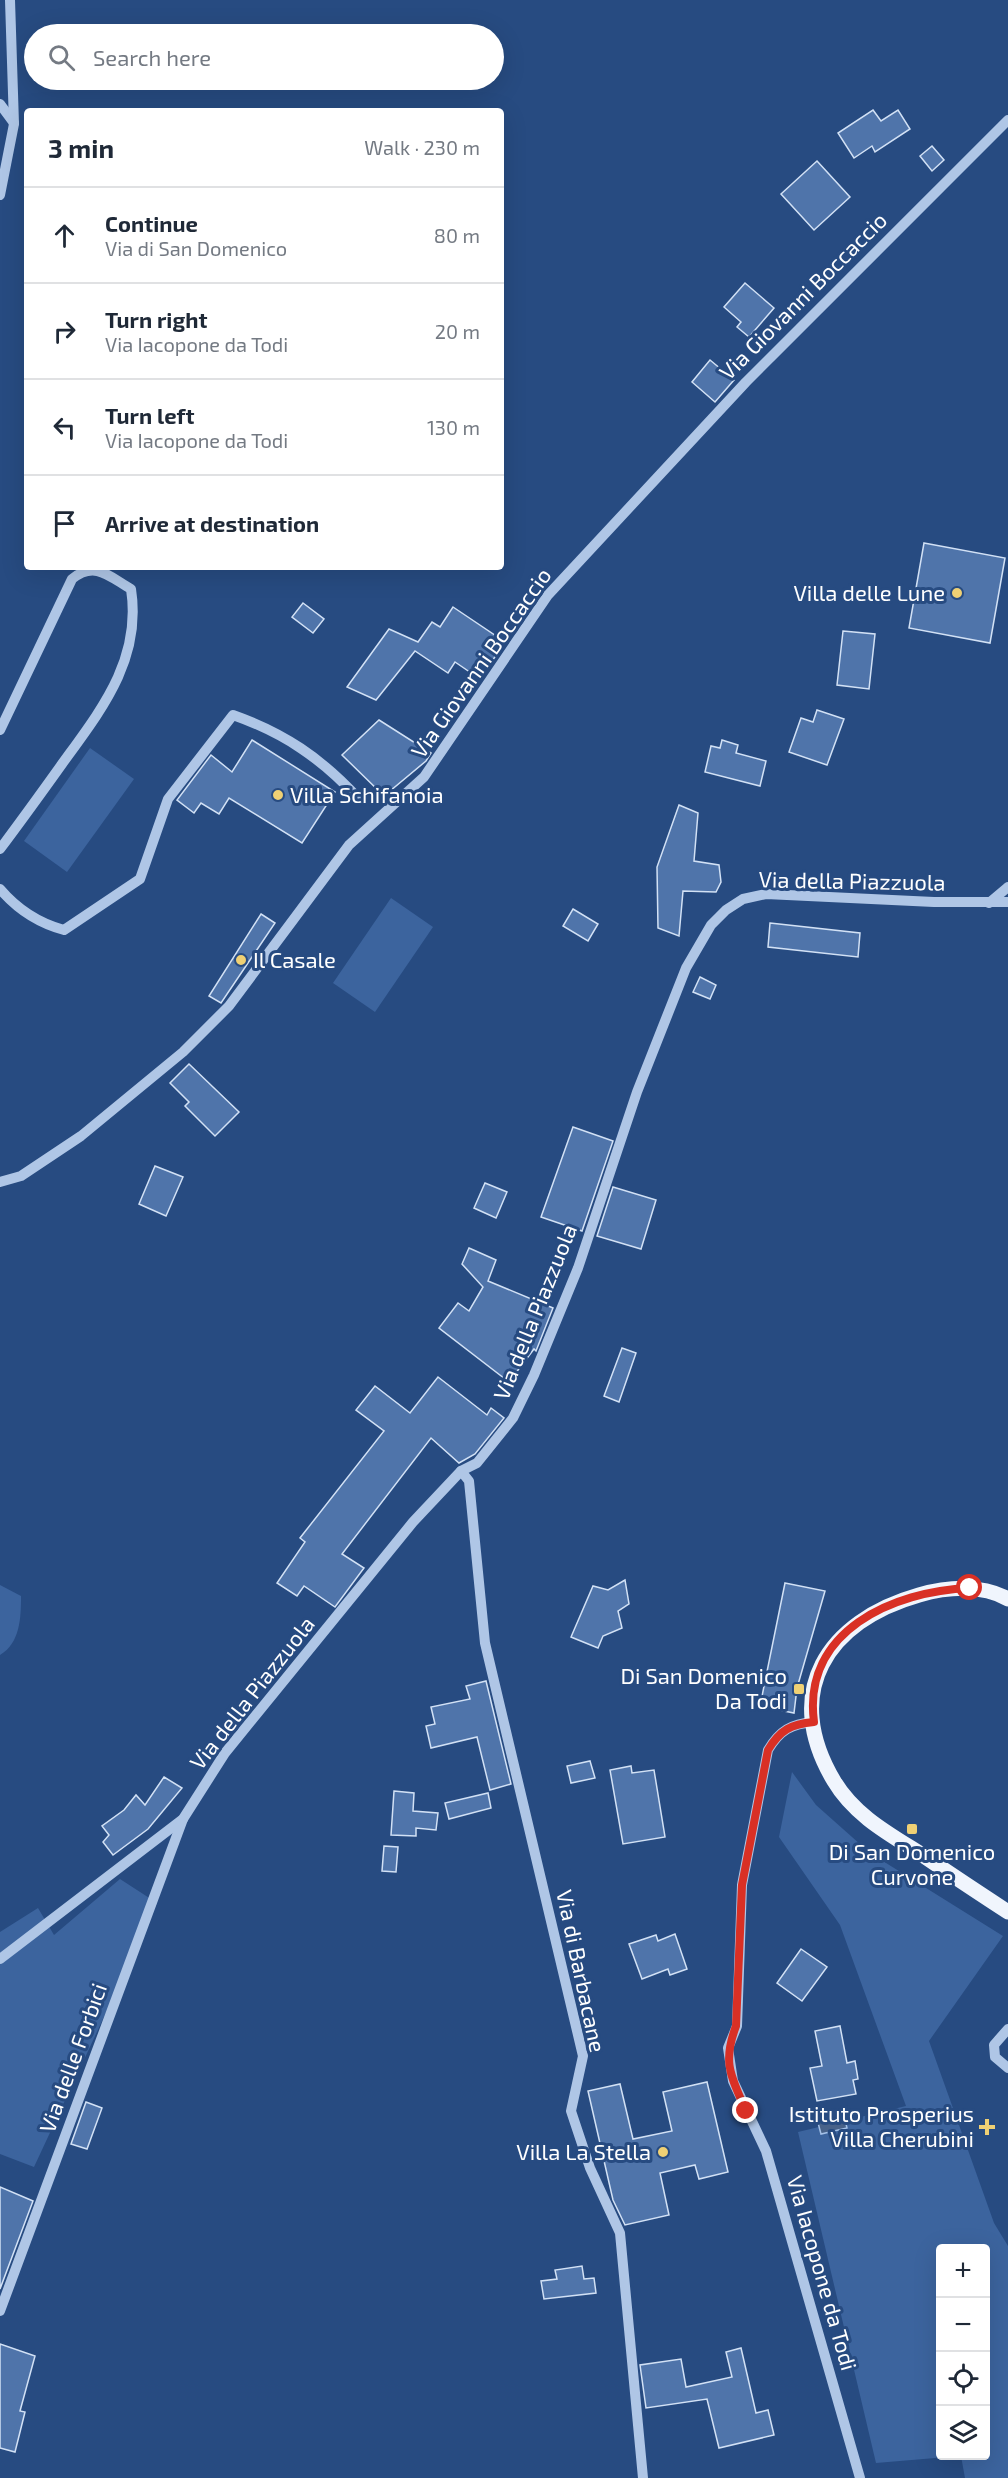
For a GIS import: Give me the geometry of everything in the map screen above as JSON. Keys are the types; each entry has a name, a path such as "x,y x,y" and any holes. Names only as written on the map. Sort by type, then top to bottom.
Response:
{"main road":[{"path":"1008,1599 970,1588 938,1589 866,1615 836,1643 819,1670 813,1692 814,1722 826,1766 851,1804 882,1829 1008,1912"}],"street":[{"path":"0,195 14,124 10,0"},
{"path":"0,104 14,124"},
{"name":"Via Giovanni Boccaccio","path":"0,1182 21,1176 81,1136 183,1052 229,1006 349,845 424,777 548,595 746,382 1008,120"},
{"path":"0,730 72,579 82,571 98,570 131,590 134,607 128,656 107,702 0,849"},
{"path":"0,889 15,906 49,926 64,930 140,879 168,799 233,715 269,728 333,770 358,798"},
{"path":"989,903 1008,888"},
{"name":"Via della Piazzuola","path":"0,1959 183,1819 225,1753 413,1522 461,1471 477,1463 513,1418 534,1375 578,1268 645,1072 686,968 711,925 726,910 743,899 766,894 1008,902"},
{"name":"Via di Barbacane","path":"461,1471 469,1481 485,1643 583,2056 571,2111 590,2168 620,2233 643,2478"},
{"name":"Via Iacopone da Todi","path":"814,1722 787,1727 776,1736 768,1750 742,1885 736,2026 728,2048 728,2062 737,2091 766,2151 860,2478"},
{"name":"Via delle Forbici","path":"0,2311 183,1819"},
{"path":"1008,2029 994,2045 995,2057 1008,2068"}],"shaded area":[{"path":"90,748 134,779 67,872 24,841"},
{"path":"391,898 433,927 375,1012 333,983"},
{"path":"0,1585 21,1596 18,1629 12,1644 0,1655"},
{"path":"792,1772 816,1805 870,1853 1003,1936 929,2041 994,2223 1008,2246 1008,2478 965,2478 962,2460 990,2460 990,2244 936,2244 936,2458 876,2463 798,2132 906,2106 840,1925 779,1837"},
{"path":"120,1879 157,1903 34,2167 0,2154 0,1932 38,1908 54,1935"},
{"path":"843,2112 847,2128 821,2134 817,2119"}],"building":[{"path":"873,110 881,121 898,110 910,129 875,152 872,146 854,158 838,133"},
{"path":"932,146 944,160 932,171 920,156"},
{"path":"817,161 850,197 814,230 781,194"},
{"path":"745,283 774,308 749,337 737,327 741,322 724,307"},
{"path":"710,360 734,380 715,402 692,382"},
{"name":"Villa delle Lune","path":"924,543 1005,558 990,643 909,628"},
{"path":"303,603 324,619 313,633 292,617"},
{"path":"453,607 505,642 480,679 455,662 448,673 415,651 376,700 347,687 389,629 418,642 432,622 440,627"},
{"path":"843,631 875,634 869,689 837,685"},
{"path":"817,710 844,719 827,765 789,752 801,718 813,722"},
{"path":"379,720 431,753 426,761 384,796 342,755"},
{"name":"Villa Schifanoia","path":"252,740 335,792 302,843 229,798 219,814 201,803 194,813 177,800 211,755 232,772"},
{"path":"722,740 738,745 736,753 766,761 760,786 705,772 711,746 720,748"},
{"path":"679,805 698,813 694,861 719,865 721,882 716,892 683,891 679,936 658,928 657,867"},
{"path":"573,909 598,924 588,941 563,926"},
{"name":"Il Casale","path":"261,914 275,923 221,1003 209,996"},
{"path":"770,923 860,933 858,957 768,947"},
{"path":"700,977 716,985 710,999 693,992"},
{"path":"189,1064 239,1112 215,1136 185,1106 189,1102 170,1083"},
{"path":"573,1127 613,1141 582,1231 541,1217"},
{"path":"155,1166 183,1177 166,1216 139,1204"},
{"path":"485,1183 507,1192 496,1218 474,1208"},
{"path":"613,1187 656,1200 641,1249 597,1236"},
{"path":"469,1248 496,1260 488,1281 553,1308 536,1351 534,1349 509,1382 439,1328 458,1303 469,1311 483,1287 462,1264"},
{"path":"622,1348 636,1353 619,1402 604,1396"},
{"path":"438,1377 487,1415 491,1408 504,1418 475,1454 459,1463 431,1438 342,1554 364,1568 335,1607 304,1586 297,1596 277,1583 305,1542 300,1538 384,1431 356,1410 375,1386 410,1413"},
{"path":"625,1580 629,1604 618,1611 622,1628 603,1636 598,1648 571,1637 593,1586 608,1590"},
{"path":"785,1583 825,1591 797,1688 794,1713 760,1706"},
{"path":"486,1681 511,1784 490,1790 477,1737 431,1748 426,1726 435,1724 431,1707 470,1699 466,1686"},
{"path":"590,1761 595,1778 571,1783 567,1766"},
{"path":"631,1766 632,1773 654,1770 665,1837 623,1844 610,1770"},
{"path":"164,1777 182,1788 148,1829 113,1855 103,1842 109,1835 102,1826 124,1810 136,1795 145,1805"},
{"path":"394,1791 414,1793 413,1811 438,1813 436,1830 416,1828 416,1836 391,1835"},
{"path":"488,1793 491,1808 449,1819 445,1803"},
{"path":"384,1846 398,1847 396,1872 382,1871"},
{"path":"675,1934 687,1969 670,1975 668,1969 642,1979 629,1944 656,1935 658,1941"},
{"path":"801,1949 827,1967 802,2001 777,1983"},
{"path":"840,2026 847,2063 855,2061 858,2079 853,2080 856,2094 817,2101 810,2068 822,2066 815,2031"},
{"name":"Villa La Stella","path":"707,2082 728,2172 699,2179 695,2165 660,2173 669,2215 625,2225 613,2200 588,2091 620,2084 633,2139 672,2131 663,2092"},
{"path":"86,2102 102,2108 87,2149 71,2144"},
{"path":"0,2187 33,2201 0,2289"},
{"path":"582,2266 584,2279 594,2278 596,2293 544,2299 541,2281 557,2279 555,2270"},
{"path":"0,2344 35,2356 20,2411 25,2412 15,2452 0,2448"},
{"path":"741,2348 756,2413 768,2410 774,2435 719,2448 707,2399 646,2408 640,2365 681,2359 686,2387 732,2377 726,2352"}],"place":[{"name":"Villa delle Lune","path":"957,593"},
{"name":"Villa Schifanoia","path":"278,795"},
{"name":"Il Casale","path":"241,960"},
{"name":"Di San Domenico Da Todi","path":"799,1689"},
{"name":"Di San Domenico Curvone","path":"912,1829"},
{"name":"Istituto Prosperius Villa Cherubini","path":"987,2127"},
{"name":"Villa La Stella","path":"663,2152"}],"route":[{"path":"746,2111 733,2080 728,2062 728,2048 736,2026 742,1885 756,1822 768,1750 776,1736 787,1727 798,1723 814,1722 813,1692 819,1670 830,1650 866,1615 887,1605 938,1589 970,1588"}]}
